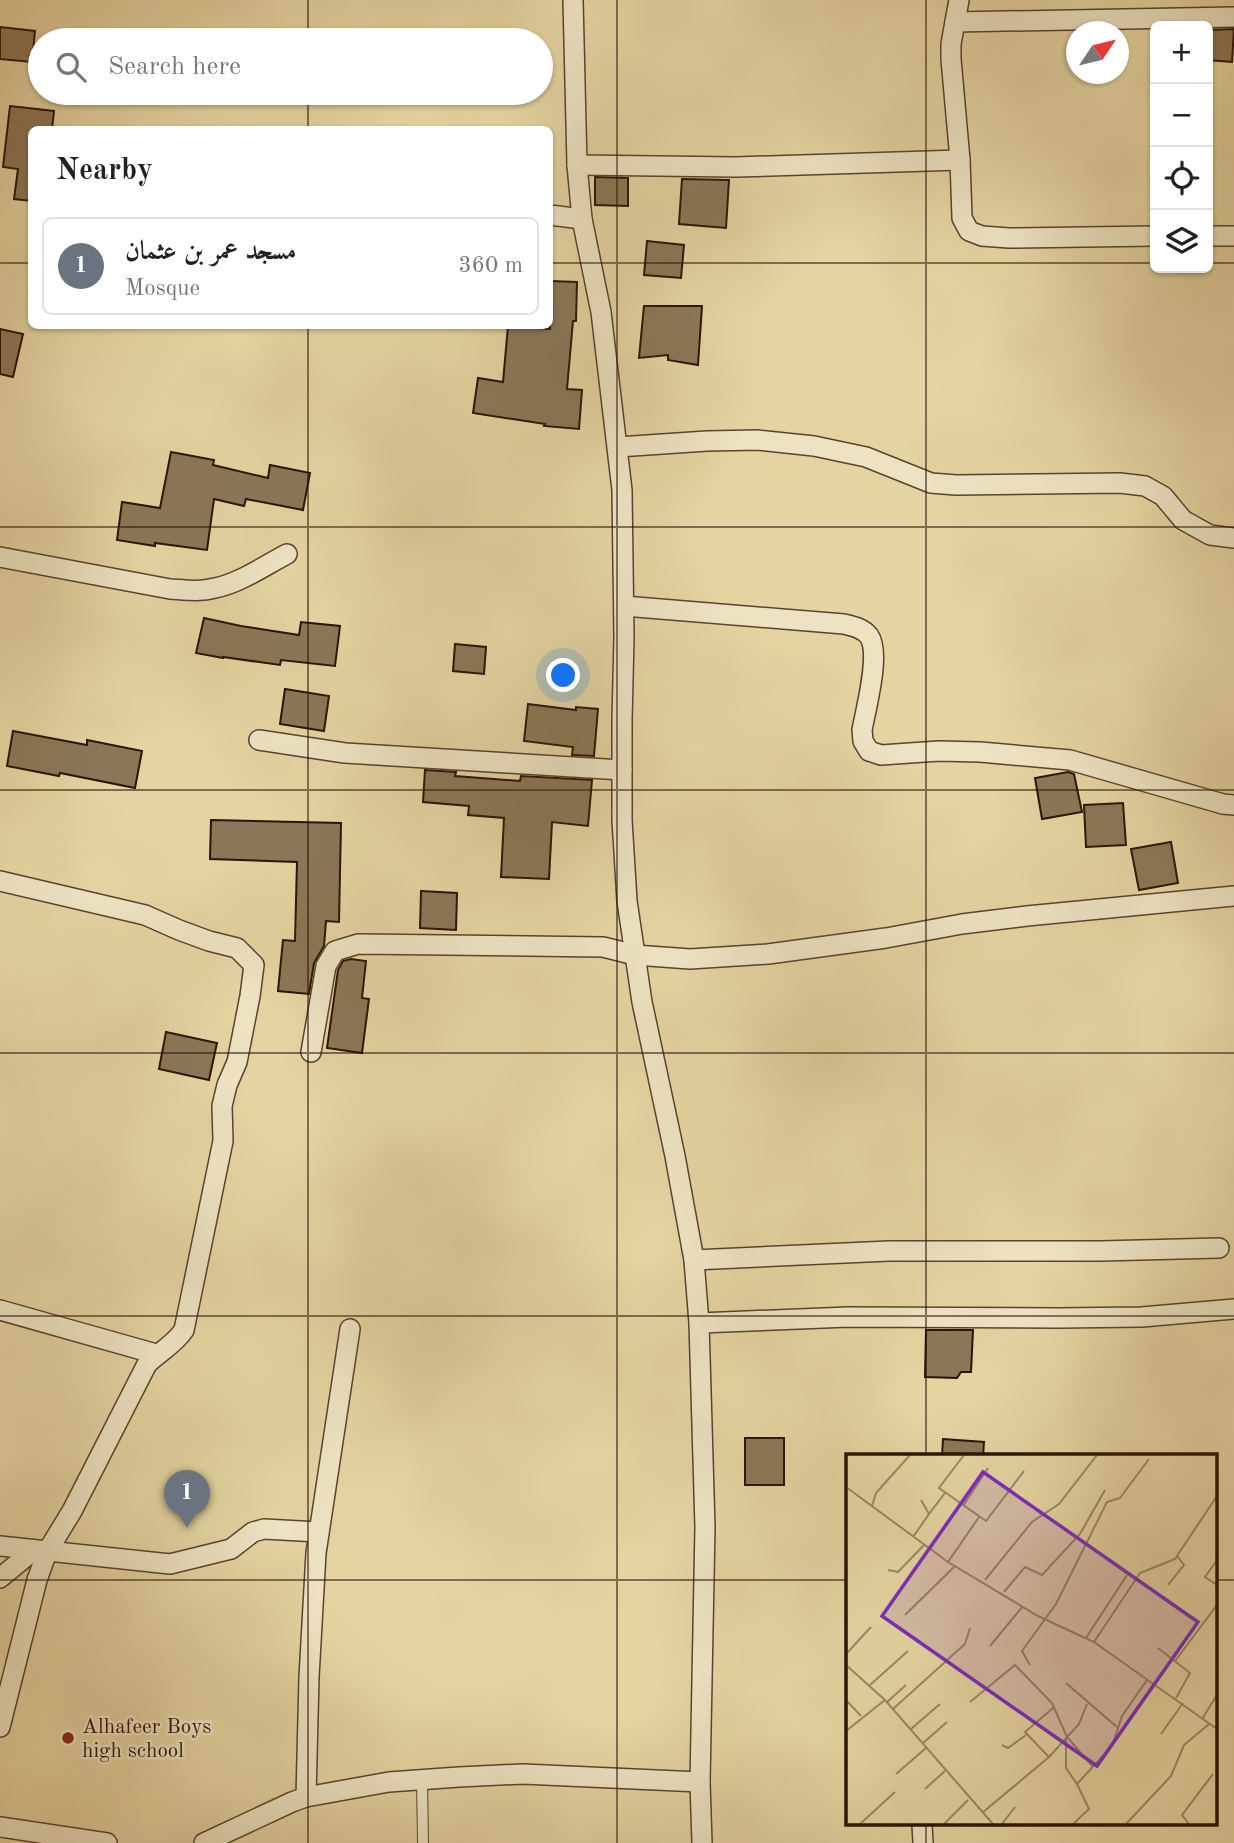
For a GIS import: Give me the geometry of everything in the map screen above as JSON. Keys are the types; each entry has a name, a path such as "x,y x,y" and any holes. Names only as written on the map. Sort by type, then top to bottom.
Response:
{"street":[{"path":"573,0 576,165 582,219 601,312 622,490 622,820 627,901 642,1002 694,1260 699,1323 705,1527 699,1782 702,1843"},
{"path":"959,0 950,58 960,160 962,218 965,226 982,236 1009,238 1150,236"},
{"path":"955,22 1234,17"},
{"path":"576,165 736,167 960,160"},
{"path":"553,215 582,219"},
{"path":"1213,236 1234,236"},
{"path":"618,447 757,440 814,446 866,457 930,483 1132,484 1145,486 1163,496 1183,520 1210,535 1234,538"},
{"path":"0,557 170,589 195,591 217,588 242,578 287,554"},
{"path":"624,606 858,627 868,634 874,646 862,730 863,741 869,751 881,755 939,751 980,752 1070,760 1234,805"},
{"path":"259,740 345,753 622,770"},
{"path":"0,881 145,915 189,934 237,948 254,965 237,1062 222,1106 223,1141 184,1330 178,1339 156,1354 147,1364 72,1511 40,1551 0,1578"},
{"path":"311,1052 326,966 335,951 358,944 603,947 635,955 690,958 768,954 886,938 975,922 1234,896"},
{"path":"694,1260 889,1251 1219,1248"},
{"path":"699,1323 848,1317 1114,1317 1234,1309"},
{"path":"0,1310 156,1354"},
{"path":"306,1797 316,1553 350,1329"},
{"path":"0,1546 170,1564 231,1549 253,1532 264,1528 319,1532"},
{"path":"0,1727 37,1580 40,1551"},
{"path":"204,1843 306,1797 389,1782 523,1774 699,1782"},
{"path":"0,1827 107,1843"}],"lane":[{"path":"422,1779 422,1843"}],"building":[{"path":"0,27 28,30 28,62 0,59"},
{"path":"1234,29 1232,62 1213,60 1213,30"},
{"path":"10,106 54,111 52,126 28,126 28,201 14,199 18,169 3,167"},
{"path":"595,177 628,178 628,206 595,205"},
{"path":"682,179 729,180 726,228 679,224"},
{"path":"647,241 684,245 681,278 644,275"},
{"path":"553,281 577,282 576,321 573,321 567,389 582,390 579,429 544,426 545,424 473,413 478,378 503,382 508,329 553,329"},
{"path":"644,306 702,306 698,365 668,360 668,355 639,358"},
{"path":"0,329 23,334 13,377 0,374"},
{"path":"171,452 214,460 213,465 268,478 270,465 310,473 303,510 246,499 244,506 214,499 207,550 117,540 122,502 160,508"},
{"path":"204,618 299,635 301,622 340,626 335,666 281,660 280,665 196,653"},
{"path":"455,644 486,647 484,674 453,671"},
{"path":"285,689 329,696 324,731 280,724"},
{"path":"528,704 576,710 576,707 598,709 594,756 572,755 573,747 524,741"},
{"path":"13,731 87,745 87,740 142,751 135,788 7,766"},
{"path":"425,770 456,772 455,776 520,781 521,776 592,780 588,826 552,822 549,879 501,877 504,818 468,815 469,806 423,802"},
{"path":"1068,772 1074,774 1082,812 1042,819 1035,778"},
{"path":"1123,803 1126,845 1086,847 1084,805"},
{"path":"211,820 341,823 339,922 326,921 324,946 314,963 309,994 278,991 283,940 295,941 297,862 210,859"},
{"path":"1171,842 1178,883 1139,890 1131,849"},
{"path":"421,891 457,893 456,930 420,928"},
{"path":"343,961 366,961 362,998 369,999 362,1053 327,1048 338,970"},
{"path":"166,1032 217,1043 209,1080 159,1069"},
{"path":"926,1330 973,1330 971,1372 961,1372 957,1378 925,1377"},
{"path":"745,1438 784,1438 784,1485 745,1485"},
{"path":"943,1439 984,1442 983,1454 942,1454"}],"place":[{"name":"مسجد عمر بن عثمان","path":"187,1528"},
{"name":"Alhafeer Boys high school","path":"68,1738"}]}
